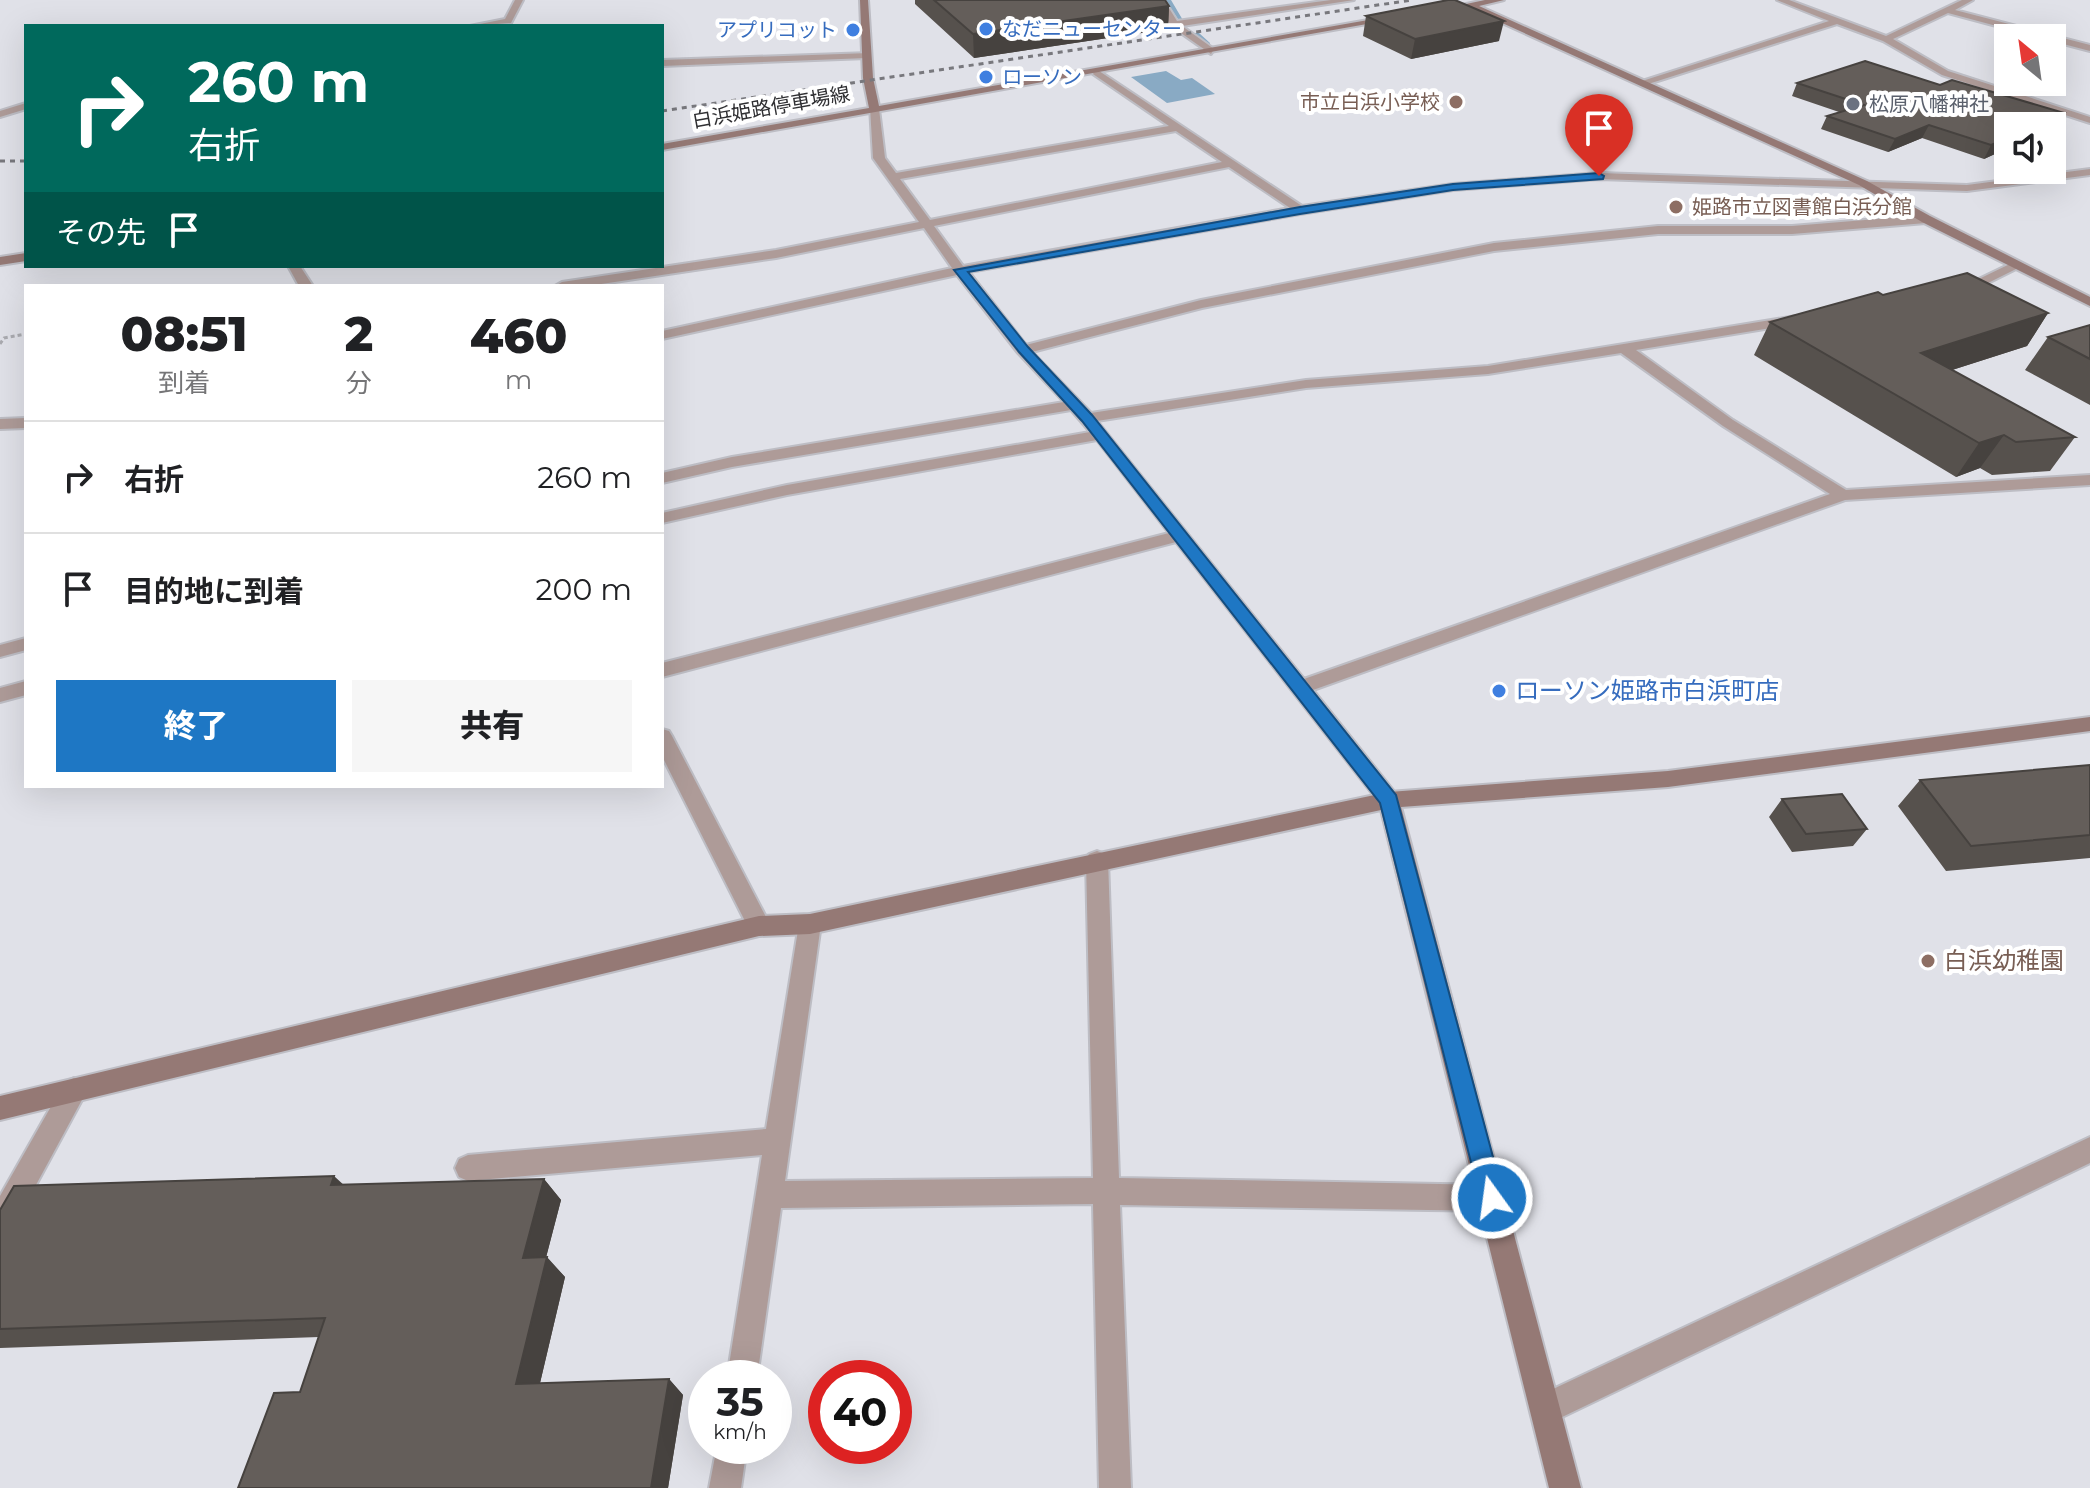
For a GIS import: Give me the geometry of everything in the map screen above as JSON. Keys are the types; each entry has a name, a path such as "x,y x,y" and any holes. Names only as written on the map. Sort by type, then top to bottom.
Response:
{"street":[{"path":"488,24 508,21 519,0"},
{"name":"白浜姫路停車場線","path":"664,147 874,109 864,0"},
{"path":"1160,0 1174,24 1211,51"},
{"path":"1174,24 1350,0"},
{"path":"1423,13 1497,0"},
{"path":"1781,0 1886,39 1945,73 2090,120"},
{"path":"1886,39 1969,0"},
{"path":"1469,5 1863,183 1926,219 2090,302"},
{"path":"1949,11 2090,48"},
{"path":"1408,16 874,109 879,158 1023,350 1087,418 1389,800 1565,1488"},
{"path":"1641,83 1837,21"},
{"path":"664,63 867,55"},
{"path":"1096,72 1300,210"},
{"path":"0,114 24,107"},
{"path":"893,177 1176,128"},
{"path":"575,284 776,254 1229,164"},
{"path":"664,335 960,270 1300,210 1453,187 1599,176 1967,188 2090,172"},
{"path":"1023,350 1201,304 1494,247 1658,230 1792,230 1926,219"},
{"path":"0,261 24,257"},
{"path":"1952,296 2018,265"},
{"path":"1087,418 1306,384 1488,370 1810,317"},
{"path":"1621,346 1728,423 1843,495"},
{"path":"664,478 732,462 1075,405"},
{"path":"0,424 24,423"},
{"path":"664,518 787,490 1100,435"},
{"path":"1300,687 1843,495 2090,480"},
{"path":"664,669 1178,536"},
{"path":"0,651 24,645"},
{"path":"0,695 24,689"},
{"path":"0,1108 759,926 810,924 1097,860 1389,800 1668,779 2090,724"},
{"path":"664,740 759,926"},
{"path":"1097,860 1115,1488"},
{"path":"745,1360 810,924"},
{"path":"0,1223 74,1090"},
{"path":"468,1168 778,1141"},
{"path":"1547,1408 2090,1150"},
{"path":"769,1195 1106,1191 1492,1198"},
{"path":"725,1488 729,1464"}],"path":[{"path":"0,344 4,338 24,334"}],"water":[{"path":"1166,71 1181,80 1192,78 1215,94 1167,103 1131,77"}],"building":[{"path":"934,0 1165,0 1169,6 973,34"},
{"path":"1455,0 1504,21 1415,39 1366,16"},
{"path":"1865,61 1940,85 1952,80 1994,92 1994,96 2006,96 2061,112 1994,112 1994,144 1991,145 1929,125 1895,139 1827,116 1864,105 1797,83"},
{"path":"1967,273 2048,313 1921,353 2075,437 2016,442 2004,435 1979,443 1770,322 1878,292 1883,295"},
{"path":"2090,325 2090,359 2048,337"},
{"path":"2090,765 2090,835 1971,846 1920,780"},
{"path":"1842,794 1867,829 1806,834 1782,799"},
{"path":"334,1176 331,1185 544,1179 523,1258 547,1257 516,1384 669,1379 651,1488 238,1488 274,1393 300,1392 325,1318 0,1329 0,1210 14,1186"}],"waterway":[{"path":"1168,0 1182,21"},
{"path":"1197,34 1208,44"}],"railway":[{"path":"664,111 1412,0"},
{"path":"0,161 24,161"}],"place":[{"name":"なだニューセンター","path":"986,29"},
{"name":"アプリコット","path":"853,30"},
{"name":"ローソン","path":"986,77"},
{"name":"市立白浜小学校","path":"1456,102"},
{"name":"松原八幡神社","path":"1853,104"},
{"name":"姫路市立図書館白浜分館","path":"1676,207"},
{"name":"ローソン姫路市白浜町店","path":"1499,691"},
{"name":"白浜幼稚園","path":"1928,961"}],"route":[{"path":"1492,1198 1389,800 1087,418 1023,350 960,270 1300,210 1453,187 1599,176"}]}
